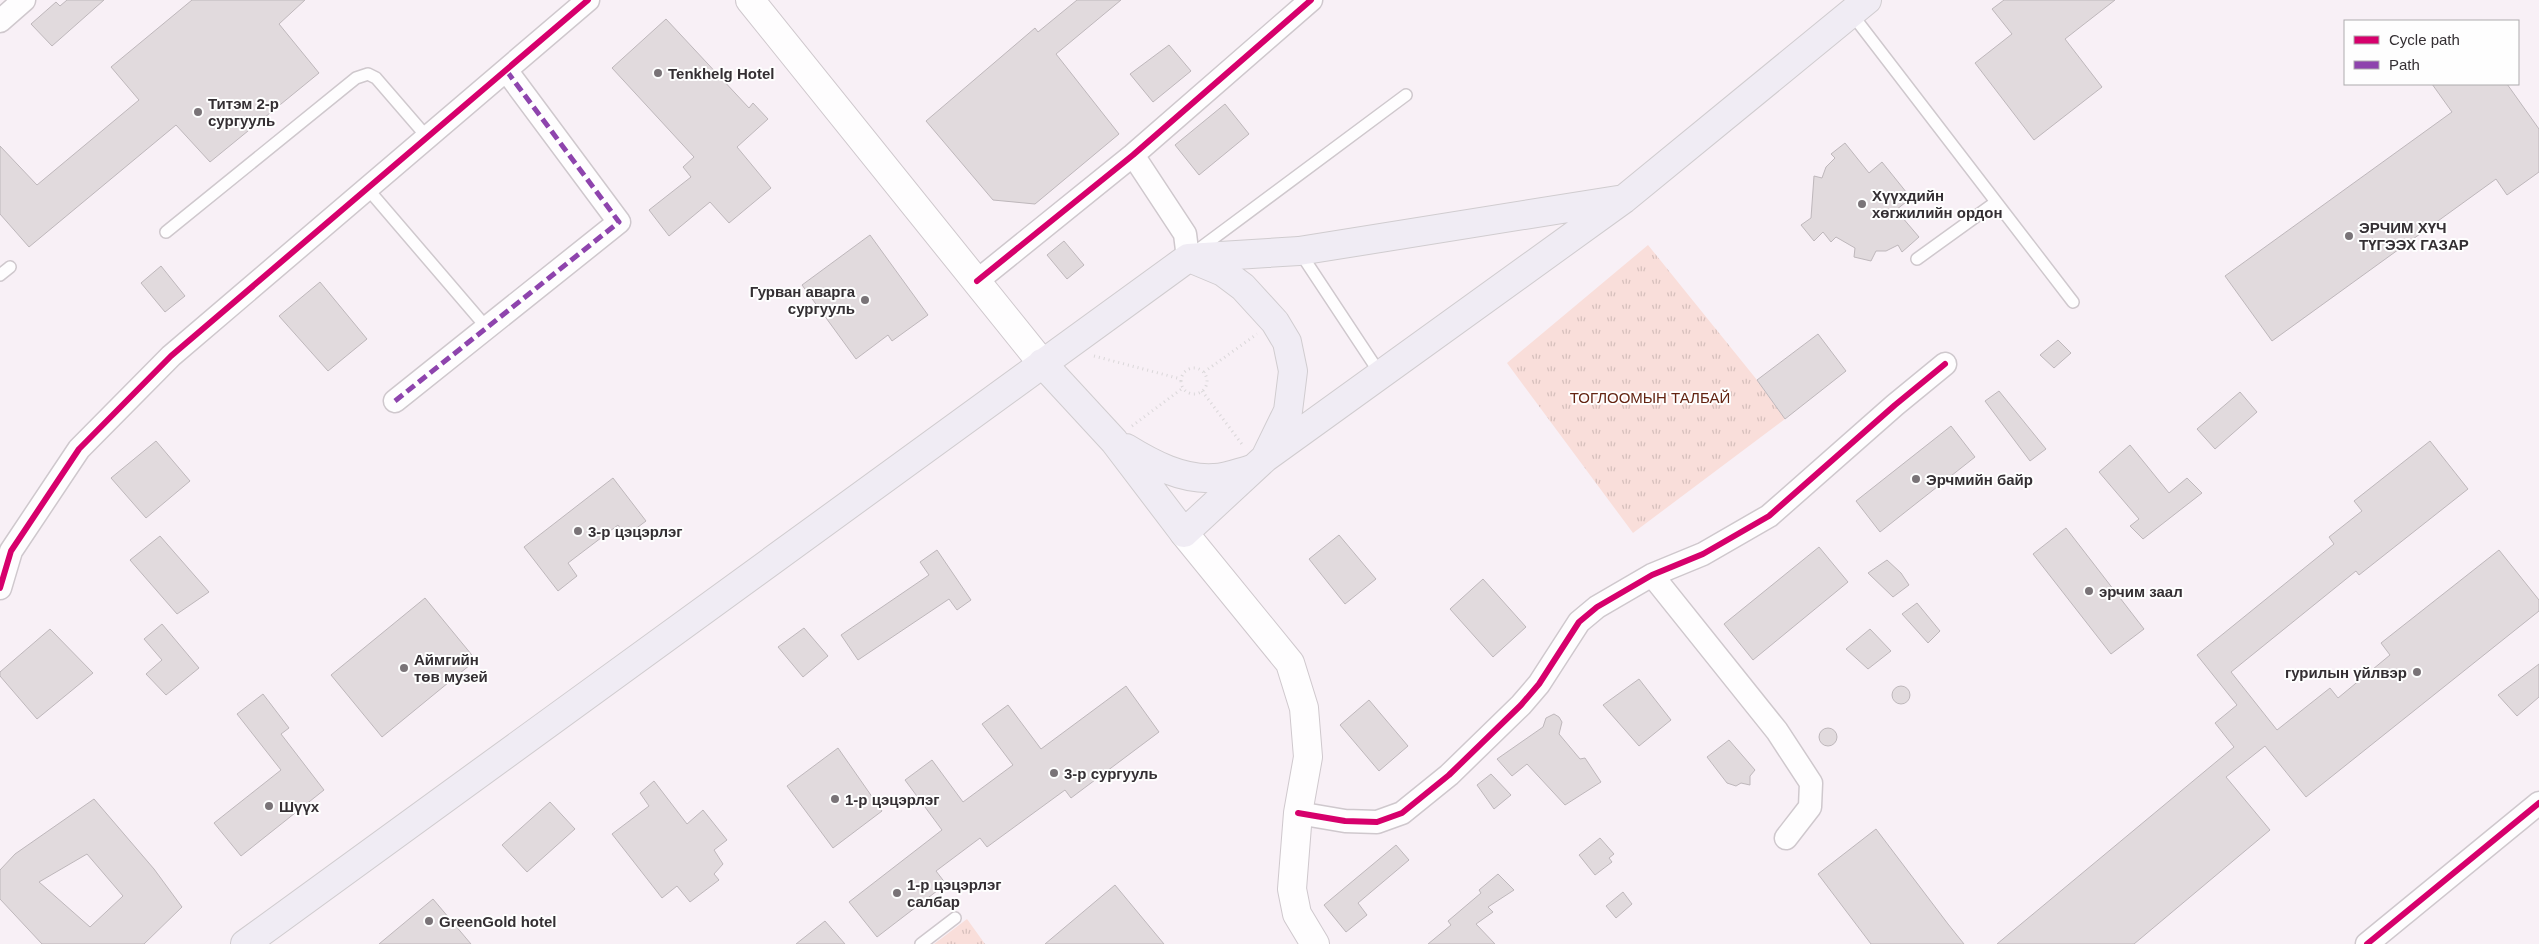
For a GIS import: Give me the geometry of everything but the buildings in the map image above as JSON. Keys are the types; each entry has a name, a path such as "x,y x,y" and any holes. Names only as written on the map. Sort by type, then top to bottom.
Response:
{"highway":[{"path":"1042,363 1160,468 1185,475 1214,478 1254,459 1382,375 1624,199 1859,7"},
{"path":"245,944 1188,258 1299,251 1624,199"},
{"path":"1122,435 1184,533 1216,505 1254,459 1288,411 1293,371 1287,342 1275,322 1243,288 1223,272 1188,258"}],"main road":[{"path":"750,0 1042,363"},
{"path":"1184,533 1290,663 1304,708 1308,757 1298,813 1292,889 1297,914 1315,944"}],"street":[{"path":"0,21 24,0"},
{"path":"0,588 11,551 79,449 171,356 588,0"},
{"path":"977,281 1132,155 1311,0"},
{"path":"395,401 619,222 506,70"},
{"path":"1132,155 1185,234 1188,258"},
{"path":"1298,813 1345,821 1377,822 1402,812 1449,775 1521,705 1539,684 1579,622 1597,607 1652,575 1703,554 1769,516 1944,364"},
{"path":"1652,575 1777,731 1811,784 1810,807 1786,838"},
{"path":"2367,944 2539,803"}],"lane":[{"path":"1859,7 1996,202 2073,302"},
{"path":"166,232 356,78 368,74 376,78 427,137"},
{"path":"1188,258 1406,95"},
{"path":"367,188 487,328"},
{"path":"1917,259 1996,202"},
{"path":"1299,251 1382,375"},
{"path":"0,275 10,267"},
{"path":"921,944 955,918"}],"path":[{"path":"1204,372 1275,322"},
{"path":"1092,356 1181,380"},
{"path":"1192,367 1204,372 1207,384 1202,391 1194,394 1183,388 1181,380 1184,372 1192,367"},
{"path":"1122,435 1183,388"},
{"path":"1202,391 1254,459"}],"green space":[{"name":"ТОГЛООМЫН ТАЛБАЙ","path":"1648,245 1757,380 1785,419 1633,533 1507,363"},
{"path":"967,919 985,944 934,944"}],"marked path":[{"path":"395,401 619,222 506,70"}],"cycle path":[{"path":"0,588 11,551 79,449 171,356 588,0"},
{"path":"977,281 1133,155 1311,0"},
{"path":"1298,813 1345,821 1377,822 1402,813 1449,775 1521,705 1539,684 1579,622 1597,607 1652,575 1703,554 1769,516 1895,405 1945,364"},
{"path":"2367,944 2539,803"}],"place":[{"name":"Tenkhelg Hotel","path":"658,73"},
{"name":"Титэм 2-р сургууль","path":"198,112"},
{"name":"Хүүхдийн хөгжилийн ордон","path":"1862,204"},
{"name":"ЭРЧИМ ХҮЧ ТҮГЭЭХ ГАЗАР","path":"2349,236"},
{"name":"Гурван аварга сургууль","path":"865,300"},
{"name":"Эрчмийн байр","path":"1916,479"},
{"name":"3-р цэцэрлэг","path":"578,531"},
{"name":"эрчим заал","path":"2089,591"},
{"name":"Аймгийн төв музей","path":"404,668"},
{"name":"гурилын үйлвэр","path":"2417,672"},
{"name":"3-р сургууль","path":"1054,773"},
{"name":"1-р цэцэрлэг","path":"835,799"},
{"name":"Шүүх","path":"269,806"},
{"name":"1-р цэцэрлэг салбар","path":"897,893"},
{"name":"GreenGold hotel","path":"429,921"}]}
